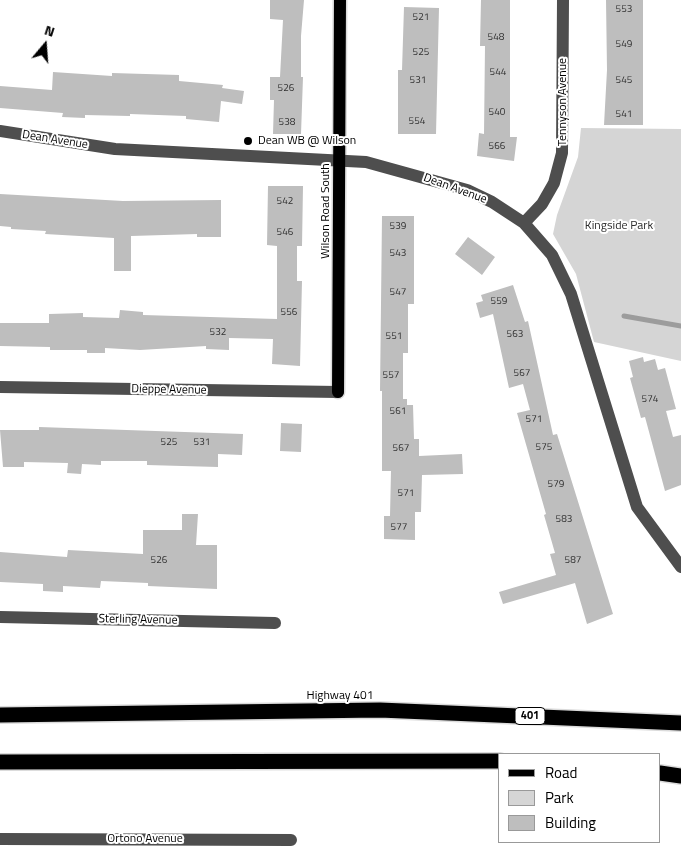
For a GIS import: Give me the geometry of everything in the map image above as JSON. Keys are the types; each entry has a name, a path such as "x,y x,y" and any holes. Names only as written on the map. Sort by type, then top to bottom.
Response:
{"highway":[{"name":"Highway 401","path":"0,715 380,710 681,723"},
{"path":"0,762 498,761"},
{"path":"661,766 681,768"},
{"path":"661,773 681,776"}],"main road":[{"name":"Wilson Road South","path":"338,392 340,0"}],"street":[{"name":"Tennyson Avenue","path":"524,222 542,204 554,183 562,153 563,0"},
{"name":"Dean Avenue","path":"0,131 115,149 340,160 378,165 467,190 492,202 524,222 552,255 571,294 637,506 681,567"},
{"name":"Dieppe Avenue","path":"0,387 338,392"},
{"name":"Sterling Avenue","path":"0,617 275,623"},
{"name":"Ortono Avenue","path":"0,839 291,840"}],"green space":[{"name":"Kingside Park","path":"581,128 681,129 681,361 594,342 576,274 553,234 557,215 578,157"}],"building":[{"path":"270,0 304,0 301,36 301,77 303,77 301,134 273,134 274,100 270,100 270,77 280,77 283,20 270,19"},
{"path":"481,0 510,0 510,137 517,137 514,161 477,156 479,133 484,134 485,46 480,46"},
{"path":"606,0 643,0 643,125 604,125 607,70"},
{"path":"404,7 439,8 436,134 398,134 398,70 402,70"},
{"path":"53,72 112,76 112,73 179,75 179,81 223,85 222,88 244,91 242,104 221,101 219,122 186,119 186,116 130,114 130,116 85,115 85,118 62,117 63,113 0,108 0,86 52,90"},
{"path":"268,186 303,186 302,246 297,246 297,281 302,281 300,366 272,364 273,339 229,338 229,350 206,349 206,346 140,350 105,348 105,353 87,353 87,350 50,350 50,347 0,346 0,323 49,323 49,314 83,313 83,317 119,318 120,310 143,312 143,315 277,319 277,246 267,245"},
{"path":"0,194 123,201 221,200 221,237 197,237 197,234 131,236 131,271 114,271 114,238 45,234 46,231 11,229 11,227 0,226"},
{"path":"382,216 414,216 414,304 408,304 408,353 403,353 403,399 407,399 407,405 413,405 414,439 419,439 419,456 462,454 463,474 422,475 421,512 415,512 415,540 384,539 384,516 390,516 391,471 382,471 382,391 380,391"},
{"path":"468,237 495,257 482,275 455,254"},
{"path":"513,285 525,322 528,321 553,435 557,434 613,614 587,624 575,583 503,604 499,592 556,575 550,554 555,553 544,515 546,514 517,413 530,410 523,384 509,388 493,314 480,318 476,303 483,301 481,295"},
{"path":"643,357 644,362 655,359 658,370 665,368 676,409 666,411 673,437 681,435 681,485 665,491 645,417 641,418 630,378 633,377 629,361"},
{"path":"281,423 302,424 301,452 280,451"},
{"path":"39,427 243,434 242,455 218,454 218,467 147,465 147,461 101,461 101,465 82,464 81,474 67,473 68,463 24,462 24,467 3,467 0,430 39,430"},
{"path":"182,514 198,514 196,545 217,545 217,589 148,586 148,583 101,581 100,588 63,586 63,592 43,591 43,584 0,582 0,552 67,557 68,550 143,554 143,530 182,530"}],"waterway":[{"path":"624,316 681,326"}],"place":[{"name":"Dean WB @ Wilson","path":"248,141"}]}
